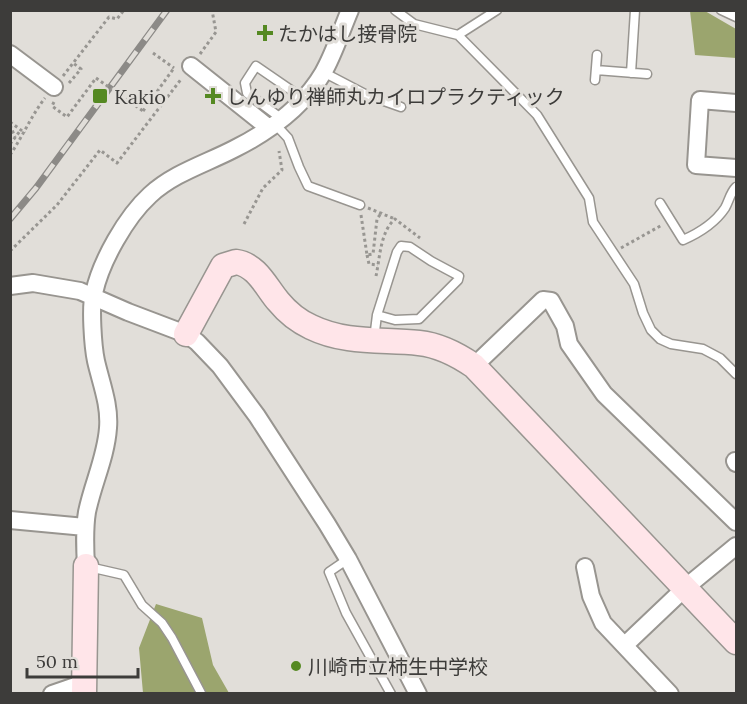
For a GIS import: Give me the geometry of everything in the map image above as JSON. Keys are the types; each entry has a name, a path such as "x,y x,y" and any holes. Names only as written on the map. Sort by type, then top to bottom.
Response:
{"street":[{"path":"52,693 84,688 85,527 87,511 103,460 108,425 107,405 96,359 93,295 107,260 120,233 149,196 167,182 235,149 275,124 304,99 323,72 350,10"},
{"path":"10,54 54,87"},
{"path":"191,66 275,124"},
{"path":"736,103 700,100 696,165 736,168"},
{"path":"186,334 224,266 236,262 253,270 279,302 294,317 310,327 328,334 374,342 430,345 463,358 474,366 736,641"},
{"path":"10,286 33,283 81,291 186,334 197,342 220,366 251,407 348,559 418,693"},
{"path":"474,366 543,300 551,301 565,326 569,344 603,394 736,522"},
{"path":"10,520 85,527"},
{"path":"626,645 685,588 736,546"},
{"path":"585,567 591,596 603,623 670,693"}],"lane":[{"path":"395,10 414,24 459,36 537,115 589,198 592,222 634,284 643,314 651,330 660,339 671,344 703,349 720,358 736,374"},
{"path":"459,36 496,10"},
{"path":"631,73 635,10"},
{"path":"721,10 736,17"},
{"path":"595,80 597,55"},
{"path":"304,99 256,66 244,83 247,93 288,138 308,186 360,205"},
{"path":"596,70 647,74"},
{"path":"323,72 367,95 401,107"},
{"path":"660,203 666,223 683,240 700,233 725,208 736,187"},
{"path":"374,342 377,315 397,252 401,246 410,247 459,276 458,280 419,319 395,320 377,315"},
{"path":"348,559 329,572 346,613 391,693"},
{"path":"86,566 124,575 142,605 162,623 172,638 201,693"}],"path":[{"path":"109,17 117,18 124,10"},
{"path":"10,251 57,205 100,150 117,163 216,32 212,10"},
{"path":"153,53 174,68 191,66"},
{"path":"80,103 96,78 106,88 143,111 174,68"},
{"path":"10,124 25,133"},
{"path":"10,124 15,137"},
{"path":"244,224 263,188 282,170 275,124"},
{"path":"10,144 21,131"},
{"path":"360,205 369,264 378,265"},
{"path":"367,255 373,254 380,211 395,219"},
{"path":"612,254 666,223"}],"green space":[{"path":"690,11 705,11 736,29 736,58 695,55"},
{"path":"156,604 202,618 213,665 229,693 143,693 139,648"}],"railway":[{"path":"10,219 36,188 167,10"}],"place":[{"name":"たかはし接骨院","path":"265,33"},
{"name":"Kakio","path":"100,96"},
{"name":"しんゆり禅師丸カイロプラクティック","path":"213,96"},
{"name":"川崎市立柿生中学校","path":"296,666"}]}
